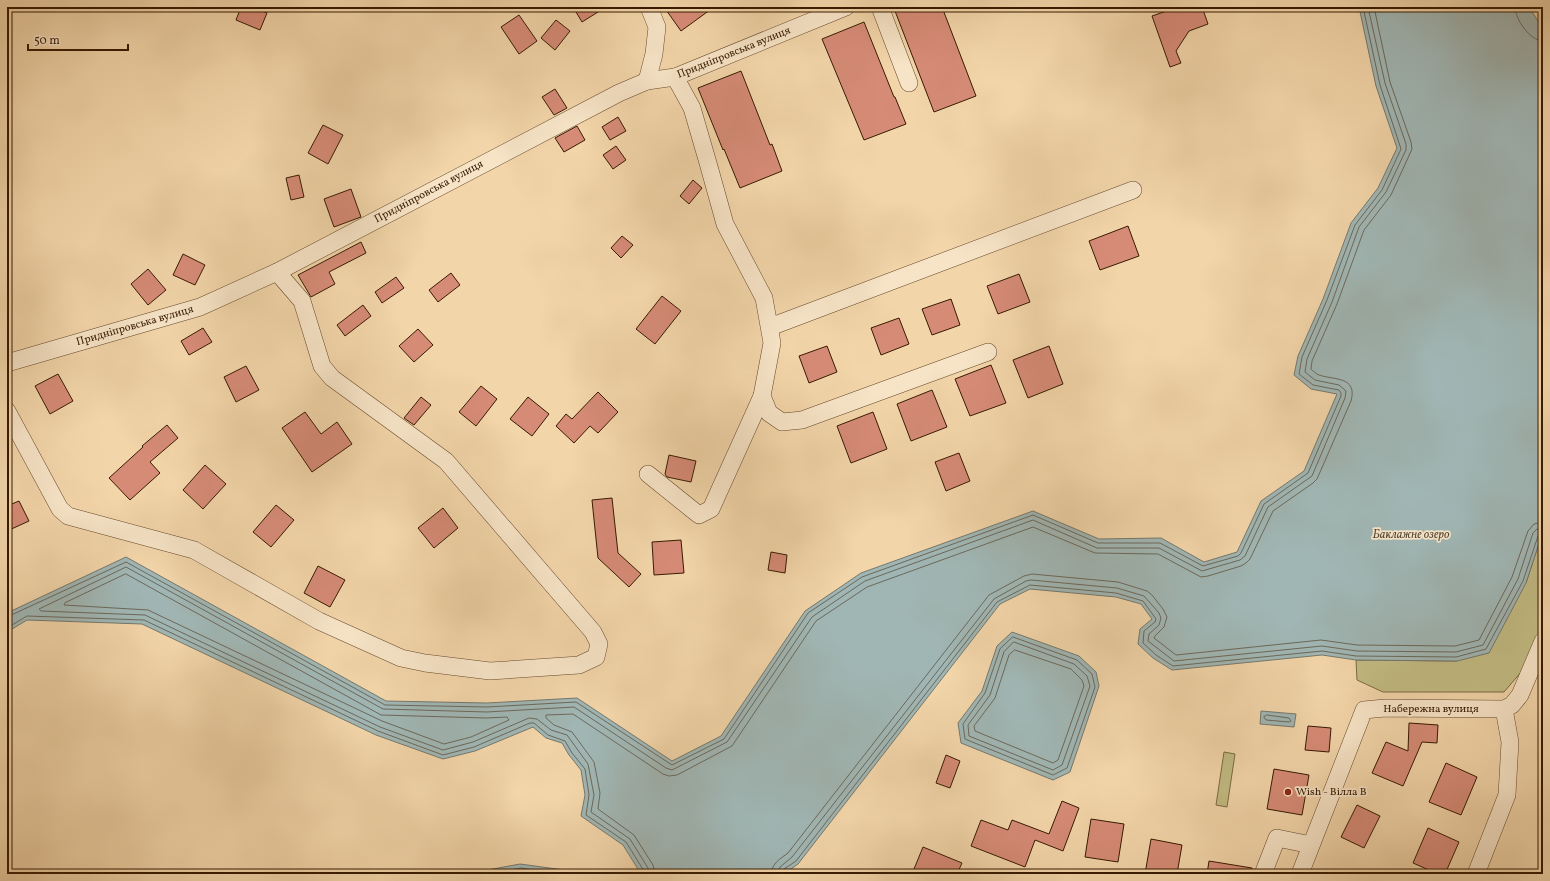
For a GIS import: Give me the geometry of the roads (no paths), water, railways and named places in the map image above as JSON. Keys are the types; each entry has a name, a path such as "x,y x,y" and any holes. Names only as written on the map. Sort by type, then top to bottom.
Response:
{"street":[{"path":"647,81 654,54 656,26 649,7"},
{"name":"Придніпровська вулиця","path":"7,363 200,307 277,272 619,93 647,81 675,77 846,7"},
{"path":"880,7 909,83"},
{"path":"648,474 699,515 711,509 762,396 772,343 764,298 725,224 692,108 675,77"},
{"path":"770,327 1133,190"},
{"path":"7,411 60,509 68,516 194,550 319,621 401,658 425,663 490,670 579,665 596,657 600,644 593,632 446,462 332,378 322,366 302,301 277,272"},
{"path":"762,396 769,413 782,422 802,420 988,352"},
{"path":"1476,874 1507,795 1510,742 1504,710 1512,705 1520,695 1543,641"},
{"name":"Набережна вулиця","path":"1300,874 1364,710 1385,708 1504,710"},
{"path":"1263,874 1278,838 1311,845"}],"water":[{"name":"Баклажне озеро","path":"1359,7 1529,7 1543,29 1543,531 1526,583 1489,653 1457,661 1356,660 1322,655 1172,670 1153,658 1138,644 1140,629 1152,619 1141,604 1116,597 1030,589 1000,604 798,864 784,874 641,874 623,845 581,816 585,795 581,770 562,743 546,738 533,727 475,751 443,759 376,735 142,624 27,620 7,632 7,613 126,557 386,701 487,703 577,698 672,761 721,736 805,611 861,573 1033,511 1099,539 1161,538 1204,562 1237,552 1261,501 1304,471 1337,394 1311,389 1294,375 1298,356 1323,299 1351,223 1378,188 1397,148 1376,86"},
{"path":"1012,632 1079,656 1096,672 1099,686 1070,772 1053,780 961,743 958,723 982,691 997,646"},
{"path":"1261,711 1296,714 1294,727 1260,724"},
{"path":"520,864 564,870 568,874 466,874"}],"place":[{"name":"Wish - Вілла B","path":"1288,792"}]}
